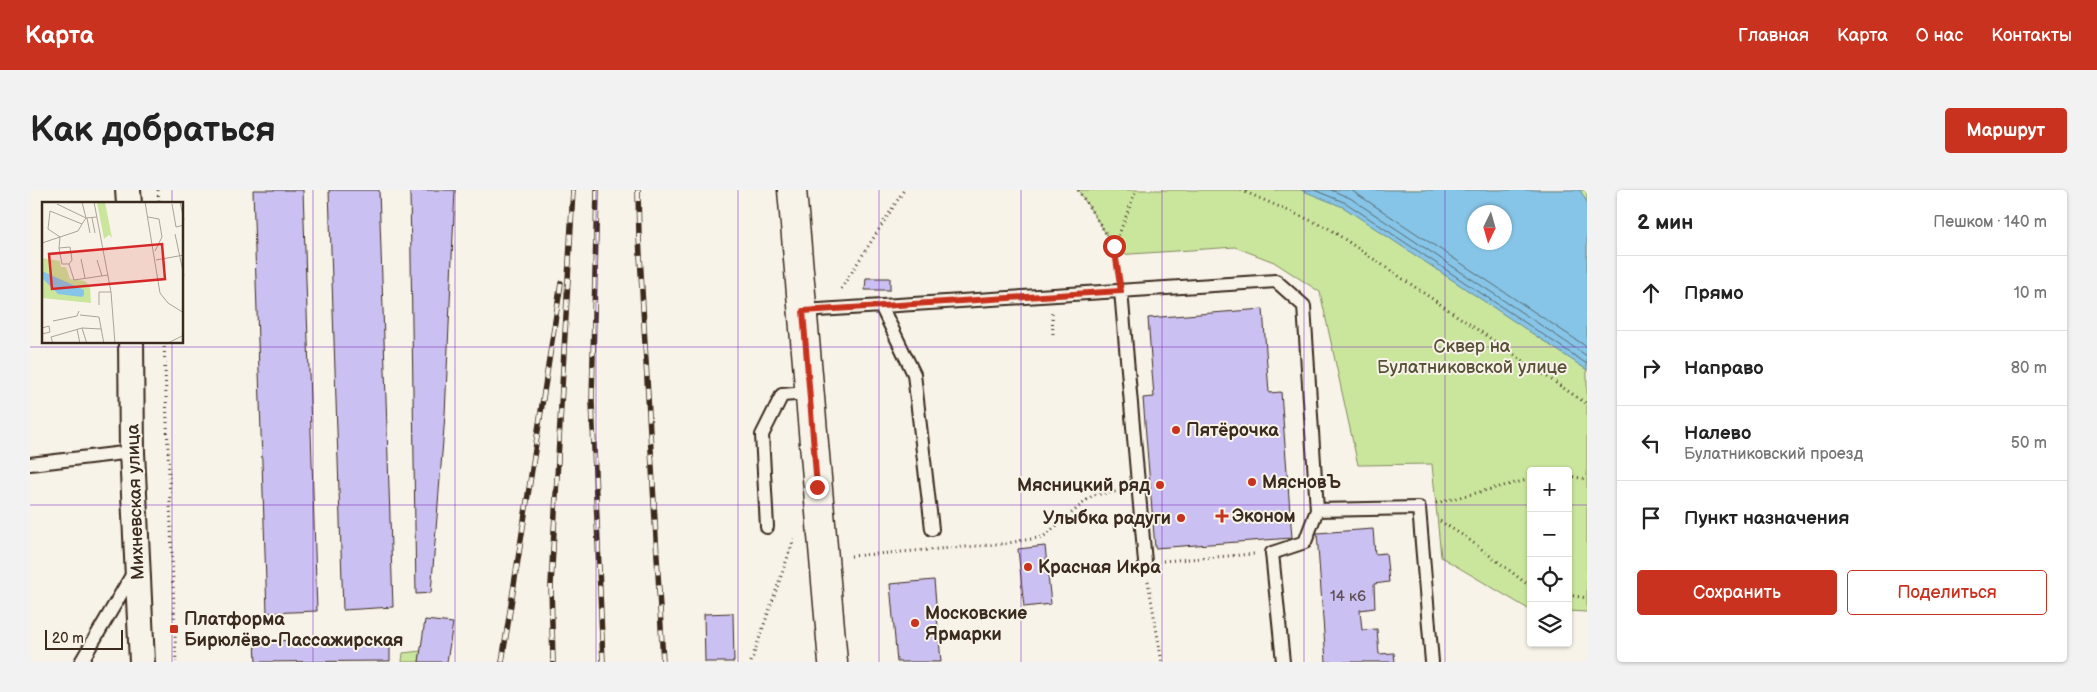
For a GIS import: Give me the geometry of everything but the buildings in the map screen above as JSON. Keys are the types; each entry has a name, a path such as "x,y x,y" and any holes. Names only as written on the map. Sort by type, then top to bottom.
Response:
{"street":[{"path":"792,190 816,310 809,393 833,662"},
{"name":"Михневская улица","path":"131,344 132,452 142,662"}],"lane":[{"path":"816,310 1276,281 1304,306 1317,510 1305,542 1272,553 1283,662"},
{"path":"1121,291 1145,562"},
{"path":"881,306 914,374 932,529"},
{"path":"767,527 762,435 782,395 809,393"},
{"path":"30,464 132,452"},
{"path":"1317,510 1419,508 1432,662"},
{"path":"81,662 137,568"}],"path":[{"path":"816,310 904,190"},
{"path":"1078,190 1114,246 1121,291"},
{"path":"1114,246 1136,190"},
{"path":"1241,190 1328,228 1587,404"},
{"path":"164,344 176,662"},
{"path":"1572,477 1587,479"},
{"path":"1419,508 1527,480"},
{"path":"847,556 1002,544 1043,537 1093,495 1139,489"},
{"path":"1419,508 1467,538 1527,584"},
{"path":"751,662 795,538"},
{"path":"1162,662 1145,562 1272,553"},
{"path":"1572,596 1587,598"}],"green space":[{"name":"Сквер на Булатниковской улице","path":"1078,190 1587,190 1587,612 1572,611 1572,467 1527,467 1527,608 1441,557 1432,464 1358,465 1320,292 1274,262 1235,247 1116,255 1114,246"},
{"path":"421,651 419,662 402,662 403,653"}],"water":[{"path":"1301,190 1580,190 1587,202 1587,370 1343,207"}],"railway":[{"path":"553,662 551,585 573,190"},
{"path":"597,190 592,401 603,662"},
{"path":"638,190 663,662"},
{"path":"502,662 561,283"}],"place":[{"name":"Пятёрочка","path":"1176,430"},
{"name":"МясновЪ","path":"1252,482"},
{"name":"Мясницкий ряд","path":"1160,485"},
{"name":"Эконом","path":"1222,516"},
{"name":"Улыбка радуги","path":"1181,518"},
{"name":"Красная Икра","path":"1028,567"},
{"name":"Московские Ярмарки","path":"915,623"},
{"name":"Платформа Бирюлёво-Пассажирская","path":"174,629"}],"route":[{"path":"817,487 803,311 1121,291 1114,246"}]}
